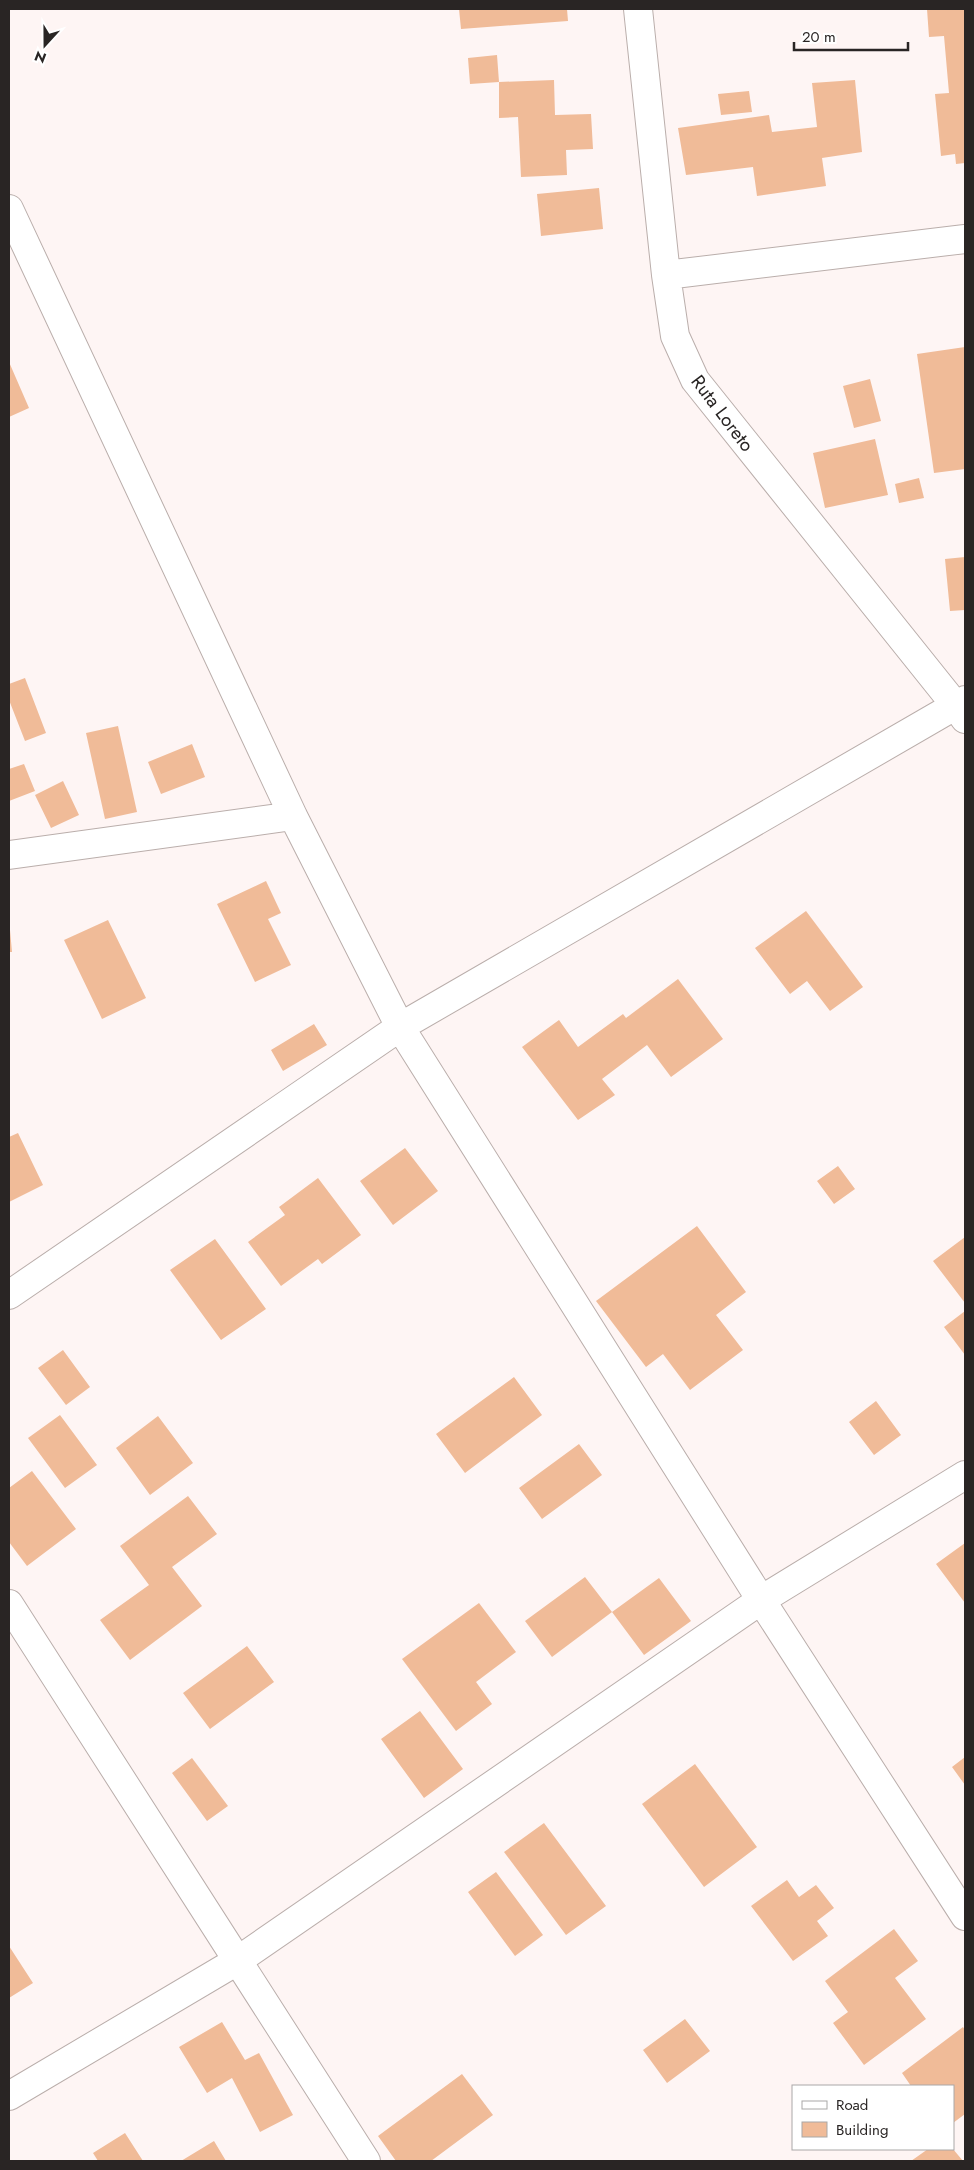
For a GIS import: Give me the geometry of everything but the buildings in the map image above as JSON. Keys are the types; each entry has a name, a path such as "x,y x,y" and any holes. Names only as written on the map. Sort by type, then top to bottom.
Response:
{"street":[{"name":"Ruta Loreto","path":"638,9 666,276 675,336 695,380 962,708"},
{"path":"10,217 292,816 400,1027 761,1600 965,1916"},
{"path":"666,276 965,239"},
{"path":"9,1295 400,1027 962,708"},
{"path":"9,855 292,816"},
{"path":"9,2096 238,1961 761,1600 965,1476"},
{"path":"9,1604 366,2161"}]}
